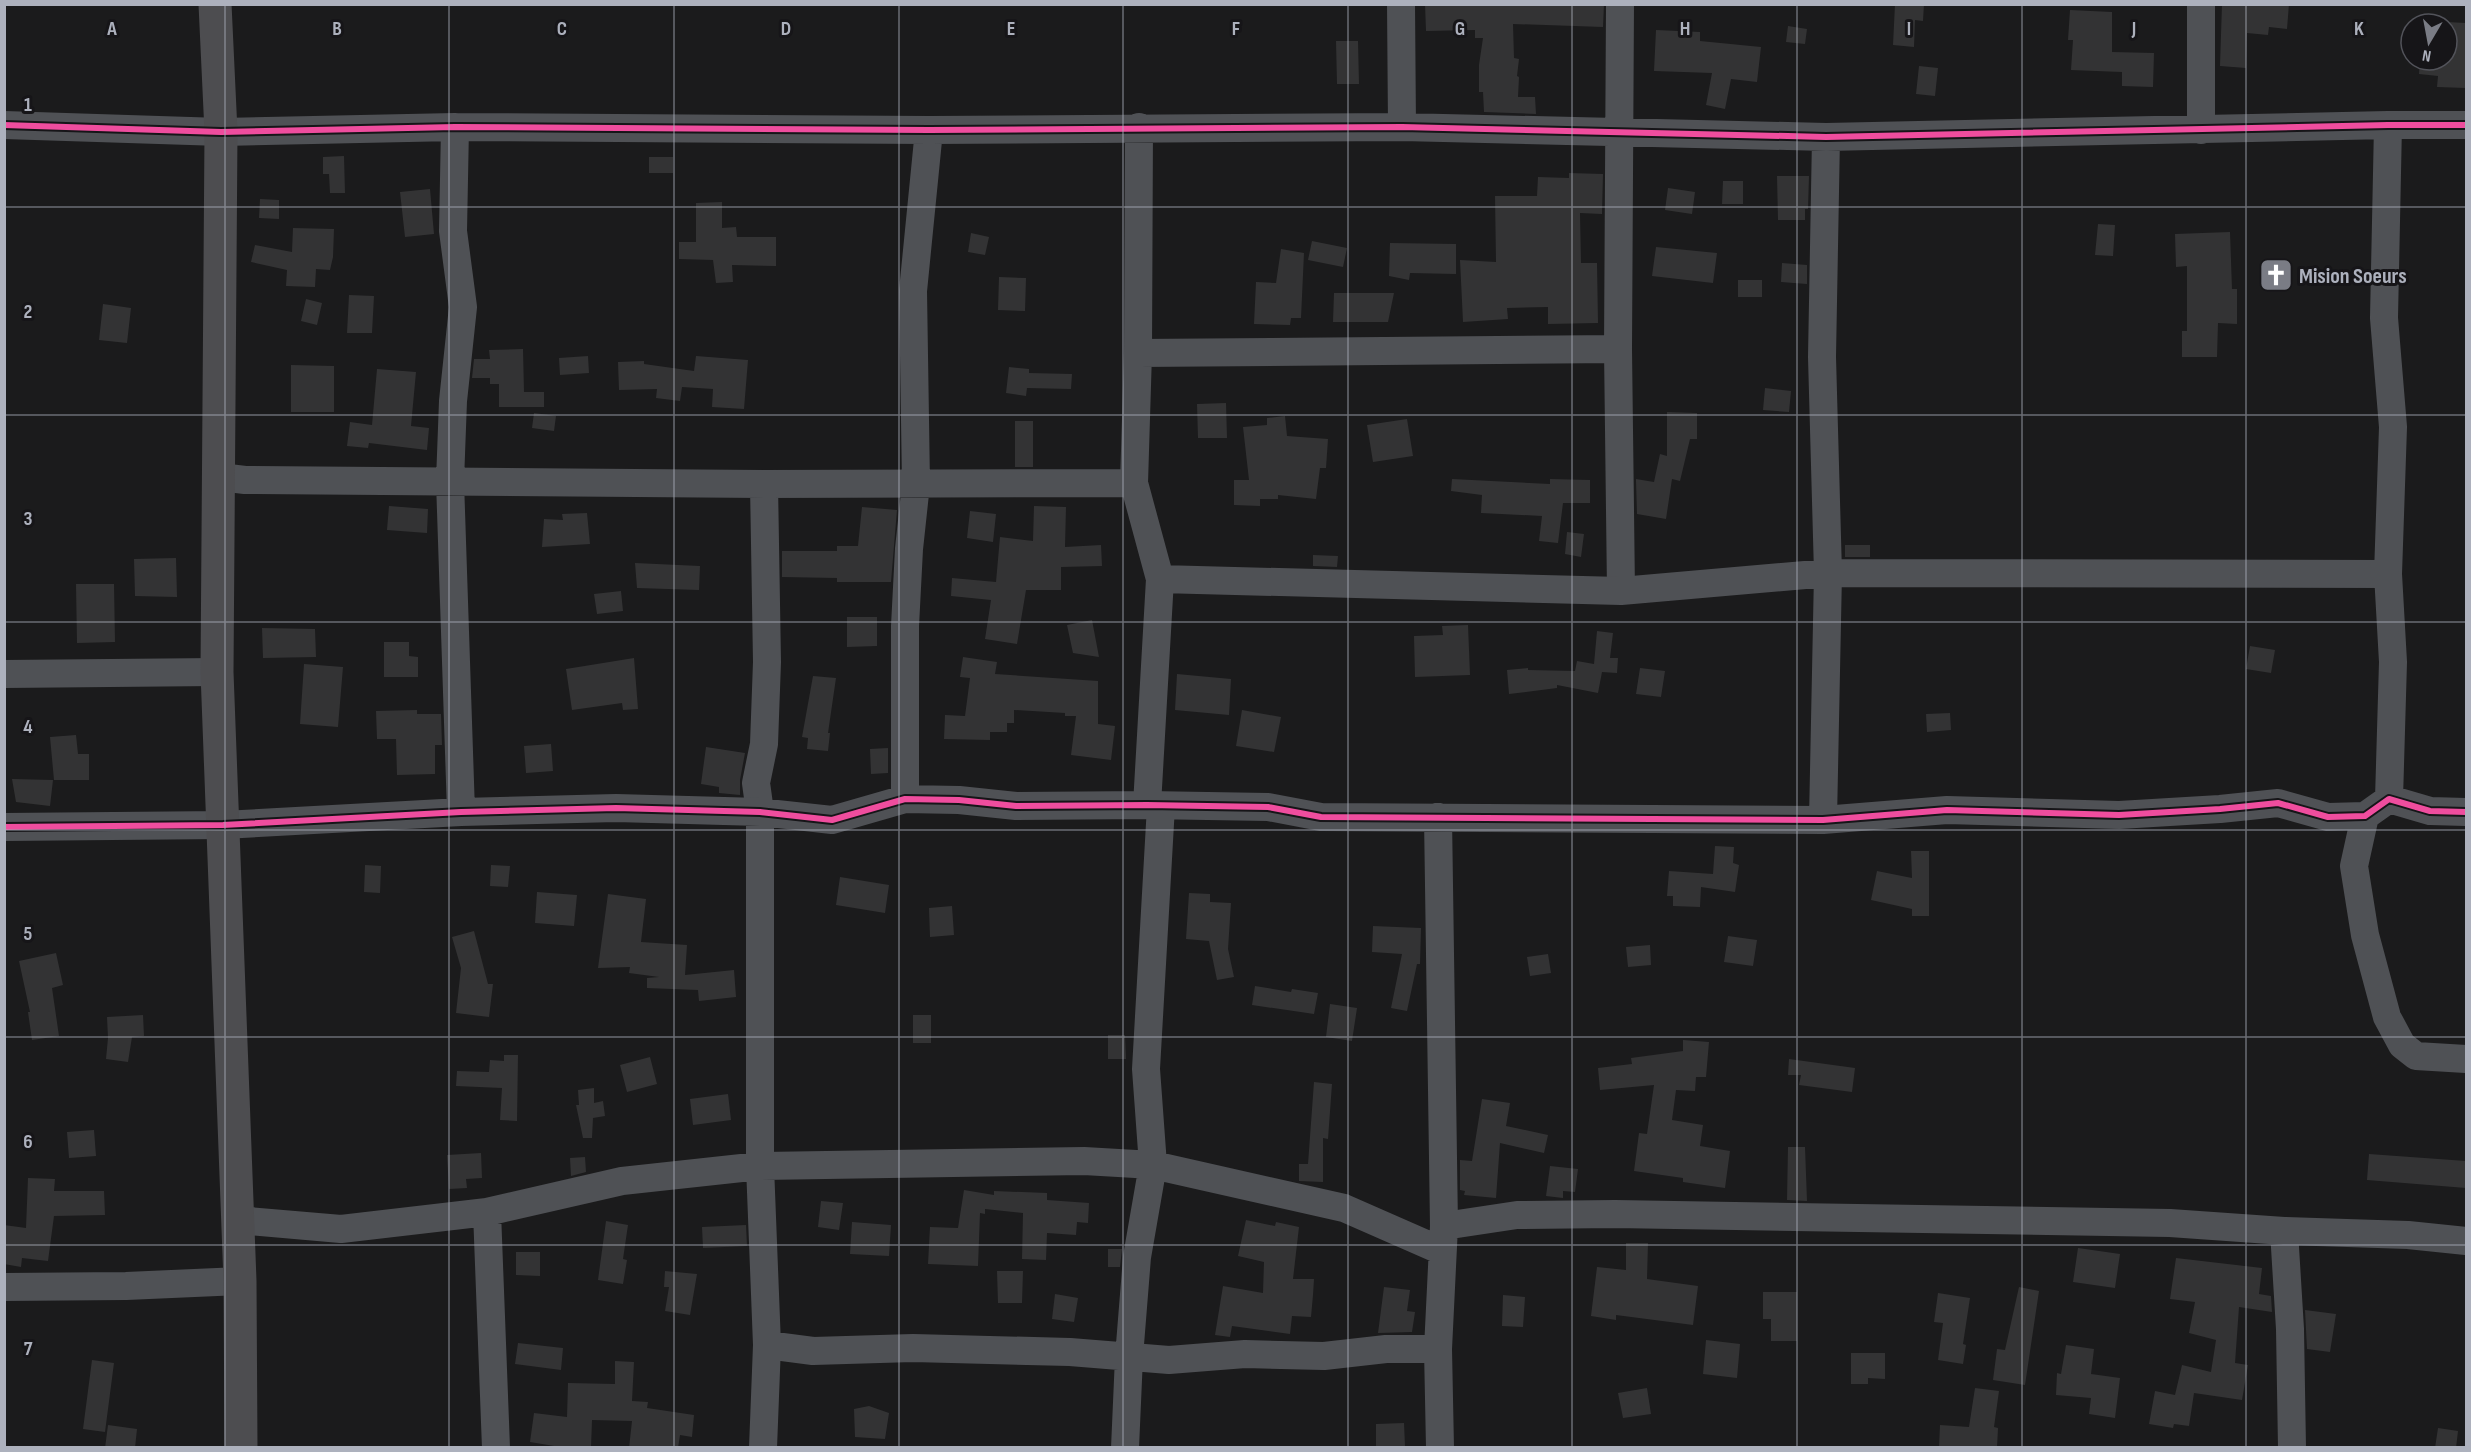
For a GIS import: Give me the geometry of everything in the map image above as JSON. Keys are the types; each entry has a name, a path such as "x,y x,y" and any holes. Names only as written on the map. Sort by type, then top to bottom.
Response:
{"main road":[{"path":"215,4 222,132 218,672 240,1281 241,1448"}],"street":[{"path":"1401,4 1402,127"},
{"path":"1620,4 1618,349 1621,591"},
{"path":"2201,4 2201,130"},
{"path":"4,125 222,132 455,127 929,129 1402,127 1826,137 2466,125"},
{"path":"2388,125 2384,318 2392,427 2388,574 2393,662 2389,799"},
{"path":"455,127 453,231 463,307 453,401 450,481 461,812"},
{"path":"1125,1448 1137,1257 1153,1165 1146,1069 1160,579 1134,483 1138,353 1139,127"},
{"path":"904,799 905,626 909,549 916,484 913,291 929,129"},
{"path":"1823,820 1828,573 1822,357 1826,137"},
{"path":"1138,353 1618,349"},
{"path":"220,477 245,480 764,484 1134,483"},
{"path":"763,1448 767,1345 760,1166 760,812 756,783 764,744 767,662 764,484"},
{"path":"1160,579 1621,591 1828,573 2388,574"},
{"path":"4,674 218,672"},
{"path":"4,827 223,825 461,812 616,808 760,812 832,819 904,799 959,800 1016,806 1268,807 1321,817 1823,820 1947,810 2119,816 2278,803 2328,817 2365,816 2389,799"},
{"path":"2389,799 2430,811 2466,812"},
{"path":"2365,816 2354,866 2365,935 2387,1017 2402,1045 2416,1056 2466,1059"},
{"path":"1438,818 1443,1238 1438,1349 1440,1448"},
{"path":"237,1220 341,1229 487,1212 622,1181 760,1166 1084,1161 1153,1165 1344,1208 1443,1238 1516,1215 1615,1214 2158,1223 2284,1231 2408,1235 2466,1241"},
{"path":"487,1212 496,1448"},
{"path":"2284,1231 2290,1329 2292,1448"},
{"path":"4,1287 126,1286 240,1281"},
{"path":"767,1345 813,1351 924,1348 1070,1352 1169,1360 1245,1353 1324,1356 1386,1349 1438,1349"}],"building":[{"path":"1425,4 1604,4 1603,27 1513,24 1514,58 1519,59 1518,97 1535,97 1536,114 1484,112 1483,92 1479,92 1479,65 1483,38 1475,38 1475,30 1426,31"},
{"path":"1895,4 1924,4 1923,21 1915,20 1914,47 1893,45"},
{"path":"2222,4 2289,4 2287,29 2269,27 2268,35 2247,33 2246,68 2220,66"},
{"path":"2070,10 2112,12 2112,52 2154,53 2153,87 2122,86 2122,72 2071,70 2073,40 2068,40"},
{"path":"2459,23 2466,23 2466,88 2437,87 2438,76 2419,74 2419,72 2459,72"},
{"path":"1788,26 1807,29 1805,44 1786,42"},
{"path":"1656,30 1700,32 1700,41 1761,47 1757,82 1731,79 1725,109 1706,105 1712,73 1654,71"},
{"path":"1336,41 1358,41 1359,84 1337,84"},
{"path":"1919,66 1938,68 1935,96 1916,94"},
{"path":"344,156 345,193 330,193 329,174 323,174 323,157"},
{"path":"649,157 673,157 673,173 649,173"},
{"path":"1569,173 1603,174 1602,214 1580,213 1581,263 1597,263 1598,323 1548,324 1548,307 1507,308 1508,319 1463,322 1460,260 1496,262 1495,196 1537,196 1538,177 1569,178"},
{"path":"1777,176 1809,176 1808,209 1805,209 1805,220 1778,220"},
{"path":"1723,181 1743,181 1743,204 1722,204"},
{"path":"1668,188 1695,192 1692,214 1665,210"},
{"path":"430,189 434,234 405,237 400,192"},
{"path":"260,199 279,200 279,219 259,218"},
{"path":"722,202 722,228 736,227 737,237 776,237 776,266 732,265 733,282 716,283 713,260 679,259 679,242 696,242 696,203"},
{"path":"2098,224 2115,225 2113,256 2095,255"},
{"path":"293,228 334,229 330,270 316,269 315,287 286,286 287,270 251,262 255,245 292,252"},
{"path":"2230,232 2232,289 2237,289 2237,324 2218,323 2217,357 2182,357 2182,331 2187,331 2187,266 2176,267 2175,234"},
{"path":"971,233 989,237 985,255 968,252"},
{"path":"1312,241 1347,248 1343,267 1308,260"},
{"path":"1390,243 1456,244 1456,274 1410,273 1409,280 1389,276"},
{"path":"1656,247 1717,253 1713,283 1652,276"},
{"path":"1281,249 1304,253 1301,318 1291,318 1290,325 1254,324 1256,282 1276,283"},
{"path":"1782,263 1807,265 1807,284 1781,282"},
{"path":"999,277 1026,278 1025,311 998,310"},
{"path":"1738,280 1762,280 1762,297 1738,297"},
{"path":"1334,293 1394,293 1388,322 1333,322"},
{"path":"349,295 374,296 372,333 347,333"},
{"path":"306,299 322,303 317,325 301,321"},
{"path":"103,304 131,308 127,343 99,340"},
{"path":"523,349 524,392 544,392 544,407 499,407 499,384 490,384 490,378 472,378 474,359 490,359 489,350"},
{"path":"588,356 589,373 560,375 559,358"},
{"path":"696,356 748,360 744,409 712,407 713,389 682,387 680,401 656,398 657,389 619,390 618,362 644,361 644,364 694,371"},
{"path":"291,365 334,366 334,412 291,412"},
{"path":"1009,367 1029,369 1029,373 1072,374 1071,389 1027,388 1026,396 1006,393"},
{"path":"377,369 416,372 411,426 429,428 427,450 369,443 368,448 347,446 350,422 372,425"},
{"path":"1765,388 1791,391 1789,412 1763,410"},
{"path":"1226,403 1227,438 1198,438 1197,404"},
{"path":"1667,412 1697,413 1697,439 1690,439 1680,481 1672,479 1666,519 1637,514 1636,479 1654,482 1660,454 1667,456"},
{"path":"534,413 556,416 554,431 532,428"},
{"path":"1285,416 1287,436 1328,439 1326,468 1320,468 1316,499 1278,495 1278,499 1260,499 1260,506 1234,505 1234,480 1249,480 1243,427 1267,425 1267,418"},
{"path":"1407,419 1413,456 1373,462 1367,425"},
{"path":"1015,421 1033,421 1033,467 1015,467"},
{"path":"1452,479 1550,484 1550,479 1590,480 1590,503 1563,503 1558,543 1539,541 1542,516 1481,513 1482,495 1451,491"},
{"path":"389,506 428,509 427,533 387,530"},
{"path":"1034,506 1066,507 1065,547 1101,545 1102,566 1061,567 1061,590 1026,590 1017,644 985,639 991,600 951,596 952,578 996,582 1000,537 1033,541"},
{"path":"862,507 897,510 891,582 837,582 837,578 782,577 782,551 837,551 837,546 858,546"},
{"path":"970,511 996,514 993,542 967,538"},
{"path":"587,513 590,544 542,547 544,519 563,520 562,514"},
{"path":"1567,532 1584,534 1581,557 1565,554"},
{"path":"1845,545 1870,545 1870,557 1845,557"},
{"path":"1313,555 1338,556 1337,567 1313,566"},
{"path":"176,558 177,597 135,596 134,559"},
{"path":"635,563 700,566 699,590 637,588"},
{"path":"76,584 114,584 115,642 77,643"},
{"path":"621,591 623,611 597,614 594,594"},
{"path":"847,617 877,617 877,646 847,647"},
{"path":"1092,620 1099,657 1073,653 1067,625"},
{"path":"1468,625 1470,675 1415,677 1414,636 1443,635 1442,626"},
{"path":"262,628 315,629 316,657 263,658"},
{"path":"1597,631 1613,633 1610,658 1618,658 1617,673 1602,672 1598,693 1557,685 1557,688 1509,694 1507,670 1528,668 1528,670 1575,671 1577,661 1594,664"},
{"path":"384,642 409,642 409,656 418,657 418,677 384,677"},
{"path":"2250,646 2275,650 2271,673 2246,669"},
{"path":"963,657 997,662 995,674 1098,681 1098,724 1115,726 1111,760 1071,755 1076,716 1065,716 1065,713 1014,710 1014,723 1007,723 1007,732 990,732 990,740 944,739 945,715 965,716 970,678 960,677"},
{"path":"634,658 638,709 623,710 622,703 572,710 566,669"},
{"path":"304,664 343,667 338,727 300,724"},
{"path":"1640,668 1665,671 1661,697 1636,694"},
{"path":"1177,674 1231,679 1229,715 1175,710"},
{"path":"813,676 836,678 828,733 830,733 828,751 807,749 808,738 802,737"},
{"path":"417,710 417,714 441,714 442,745 435,745 435,774 397,775 396,739 377,739 376,711"},
{"path":"1242,710 1281,717 1274,752 1236,746"},
{"path":"1950,713 1951,730 1927,732 1926,714"},
{"path":"76,735 78,754 89,754 89,780 54,780 50,737"},
{"path":"551,744 553,771 526,773 524,746"},
{"path":"706,747 745,753 740,795 719,793 719,787 701,784"},
{"path":"888,748 888,773 871,774 870,749"},
{"path":"12,779 53,780 50,806 16,802"},
{"path":"1715,846 1734,847 1733,863 1739,865 1735,892 1701,887 1700,907 1673,906 1673,896 1667,896 1669,871 1713,874"},
{"path":"1911,851 1929,851 1929,916 1912,916 1912,909 1871,900 1877,871 1912,878"},
{"path":"365,865 381,866 380,893 364,892"},
{"path":"491,865 510,866 508,887 490,886"},
{"path":"840,877 889,885 885,913 836,905"},
{"path":"537,892 577,895 574,926 535,923"},
{"path":"1189,893 1210,894 1210,902 1231,903 1228,949 1234,977 1217,980 1209,941 1186,939"},
{"path":"608,894 646,899 641,942 687,945 685,975 734,970 736,997 699,1001 698,990 647,988 647,978 659,977 629,973 630,967 598,968"},
{"path":"952,906 954,935 930,937 929,908"},
{"path":"1373,926 1421,928 1420,964 1417,964 1407,1011 1391,1008 1402,954 1372,952"},
{"path":"474,931 488,984 493,984 489,1017 456,1013 461,968 452,937"},
{"path":"1728,936 1757,940 1753,966 1724,962"},
{"path":"1650,945 1651,965 1628,967 1626,947"},
{"path":"56,953 63,985 52,988 59,1036 32,1040 28,1012 30,1012 19,961"},
{"path":"1548,954 1551,973 1530,976 1527,957"},
{"path":"1255,986 1291,992 1292,989 1318,993 1314,1014 1252,1005"},
{"path":"1330,1004 1357,1008 1352,1041 1326,1037"},
{"path":"143,1015 144,1036 132,1037 128,1062 106,1059 107,1017"},
{"path":"913,1015 931,1015 931,1043 913,1043"},
{"path":"1108,1035 1125,1035 1126,1059 1108,1059"},
{"path":"1683,1040 1709,1042 1706,1077 1696,1077 1695,1091 1676,1090 1672,1120 1703,1125 1700,1146 1730,1151 1725,1188 1683,1182 1683,1178 1634,1171 1639,1133 1647,1134 1654,1085 1600,1090 1598,1068 1632,1064 1631,1058 1683,1051"},
{"path":"504,1055 518,1055 517,1121 500,1120 502,1088 456,1086 457,1071 489,1072 490,1060 504,1061"},
{"path":"650,1057 657,1084 627,1092 620,1065"},
{"path":"1789,1059 1855,1068 1852,1092 1799,1085 1801,1075 1788,1075"},
{"path":"1314,1082 1332,1084 1328,1139 1323,1138 1323,1182 1299,1181 1299,1164 1308,1164"},
{"path":"594,1088 594,1103 603,1101 605,1116 593,1118 592,1138 583,1138 576,1105 579,1105 578,1090"},
{"path":"728,1094 731,1120 693,1125 690,1099"},
{"path":"1482,1099 1510,1103 1506,1126 1548,1135 1544,1153 1500,1143 1496,1198 1464,1195 1465,1191 1460,1190 1460,1160 1472,1161"},
{"path":"94,1130 96,1156 69,1158 67,1132"},
{"path":"1788,1147 1805,1147 1807,1201 1787,1200"},
{"path":"481,1153 482,1178 466,1179 467,1188 449,1189 447,1155"},
{"path":"2369,1154 2466,1161 2466,1188 2367,1180"},
{"path":"585,1157 586,1172 571,1176 570,1158"},
{"path":"1550,1166 1578,1169 1575,1192 1563,1191 1563,1198 1546,1196"},
{"path":"28,1178 55,1179 54,1191 104,1191 105,1215 54,1216 48,1261 22,1258 21,1267 4,1264 4,1225 26,1228"},
{"path":"964,1190 994,1195 994,1191 1047,1193 1047,1200 1089,1203 1088,1223 1077,1222 1076,1235 1047,1233 1046,1260 1022,1259 1023,1213 985,1209 985,1214 980,1213 978,1266 928,1264 930,1227 958,1228"},
{"path":"821,1201 843,1203 839,1230 818,1227"},
{"path":"1246,1220 1275,1226 1276,1222 1299,1227 1293,1279 1314,1279 1313,1295 1311,1317 1292,1316 1290,1334 1232,1326 1230,1337 1215,1335 1223,1286 1263,1293 1264,1262 1238,1256"},
{"path":"606,1221 628,1225 623,1259 627,1260 623,1284 598,1280"},
{"path":"852,1222 891,1225 889,1256 850,1254"},
{"path":"746,1225 747,1246 703,1248 702,1227"},
{"path":"1626,1243 1648,1243 1647,1279 1698,1286 1693,1325 1616,1315 1616,1320 1591,1316 1597,1267 1626,1270"},
{"path":"2078,1248 2120,1254 2115,1288 2073,1282"},
{"path":"1108,1249 1122,1249 1120,1267 1108,1267"},
{"path":"516,1252 540,1252 540,1276 516,1275"},
{"path":"2176,1258 2262,1268 2259,1294 2271,1296 2272,1312 2239,1307 2235,1363 2248,1365 2242,1400 2194,1393 2189,1426 2174,1424 2173,1428 2149,1424 2155,1391 2175,1395 2182,1365 2211,1372 2216,1340 2189,1333 2195,1302 2170,1299"},
{"path":"665,1271 697,1274 690,1315 665,1311 669,1287 664,1287"},
{"path":"997,1271 1023,1271 1022,1303 998,1303"},
{"path":"1384,1287 1410,1290 1407,1311 1415,1312 1412,1332 1378,1333"},
{"path":"2019,1287 2039,1291 2025,1385 1993,1380 1997,1349 2005,1350"},
{"path":"1763,1292 1797,1292 1797,1341 1771,1341 1771,1319 1763,1319"},
{"path":"1938,1293 1970,1298 1963,1344 1966,1345 1963,1364 1938,1360 1943,1323 1934,1322"},
{"path":"1055,1294 1078,1298 1074,1322 1052,1319"},
{"path":"1503,1295 1525,1297 1523,1327 1502,1326"},
{"path":"2305,1310 2336,1314 2330,1352 2307,1349"},
{"path":"1706,1340 1740,1344 1737,1378 1703,1374"},
{"path":"518,1343 563,1348 561,1370 515,1364"},
{"path":"2066,1345 2094,1349 2091,1374 2120,1378 2115,1418 2089,1414 2091,1398 2056,1395 2057,1373 2061,1374"},
{"path":"1851,1353 1885,1353 1885,1379 1868,1378 1868,1384 1851,1384"},
{"path":"92,1360 114,1363 105,1432 83,1429"},
{"path":"615,1361 634,1362 632,1401 648,1402 647,1408 694,1415 692,1437 680,1435 678,1448 629,1448 632,1421 592,1420 591,1448 566,1448 530,1442 534,1413 567,1417 568,1383 615,1384"},
{"path":"1647,1388 1651,1414 1623,1418 1618,1393"},
{"path":"1975,1388 1999,1391 1994,1427 1998,1428 1997,1448 1939,1448 1940,1425 1969,1427"},
{"path":"869,1406 889,1413 885,1439 855,1437 854,1409"},
{"path":"1404,1423 1405,1446 1376,1447 1376,1424"},
{"path":"108,1425 137,1429 135,1448 105,1448"},
{"path":"2438,1428 2458,1431 2456,1448 2435,1448"}],"cycle path":[{"path":"4,125 221,132 455,127 929,130 1402,127 1826,137 2466,125"},
{"path":"4,827 223,825 461,812 616,808 760,812 832,820 905,799 959,800 1016,806 1268,807 1321,817 1823,820 1947,810 2119,815 2278,803 2328,817 2365,816 2389,799 2430,811 2466,812"}],"place":[{"name":"Mision Soeurs","path":"2276,275"}]}
